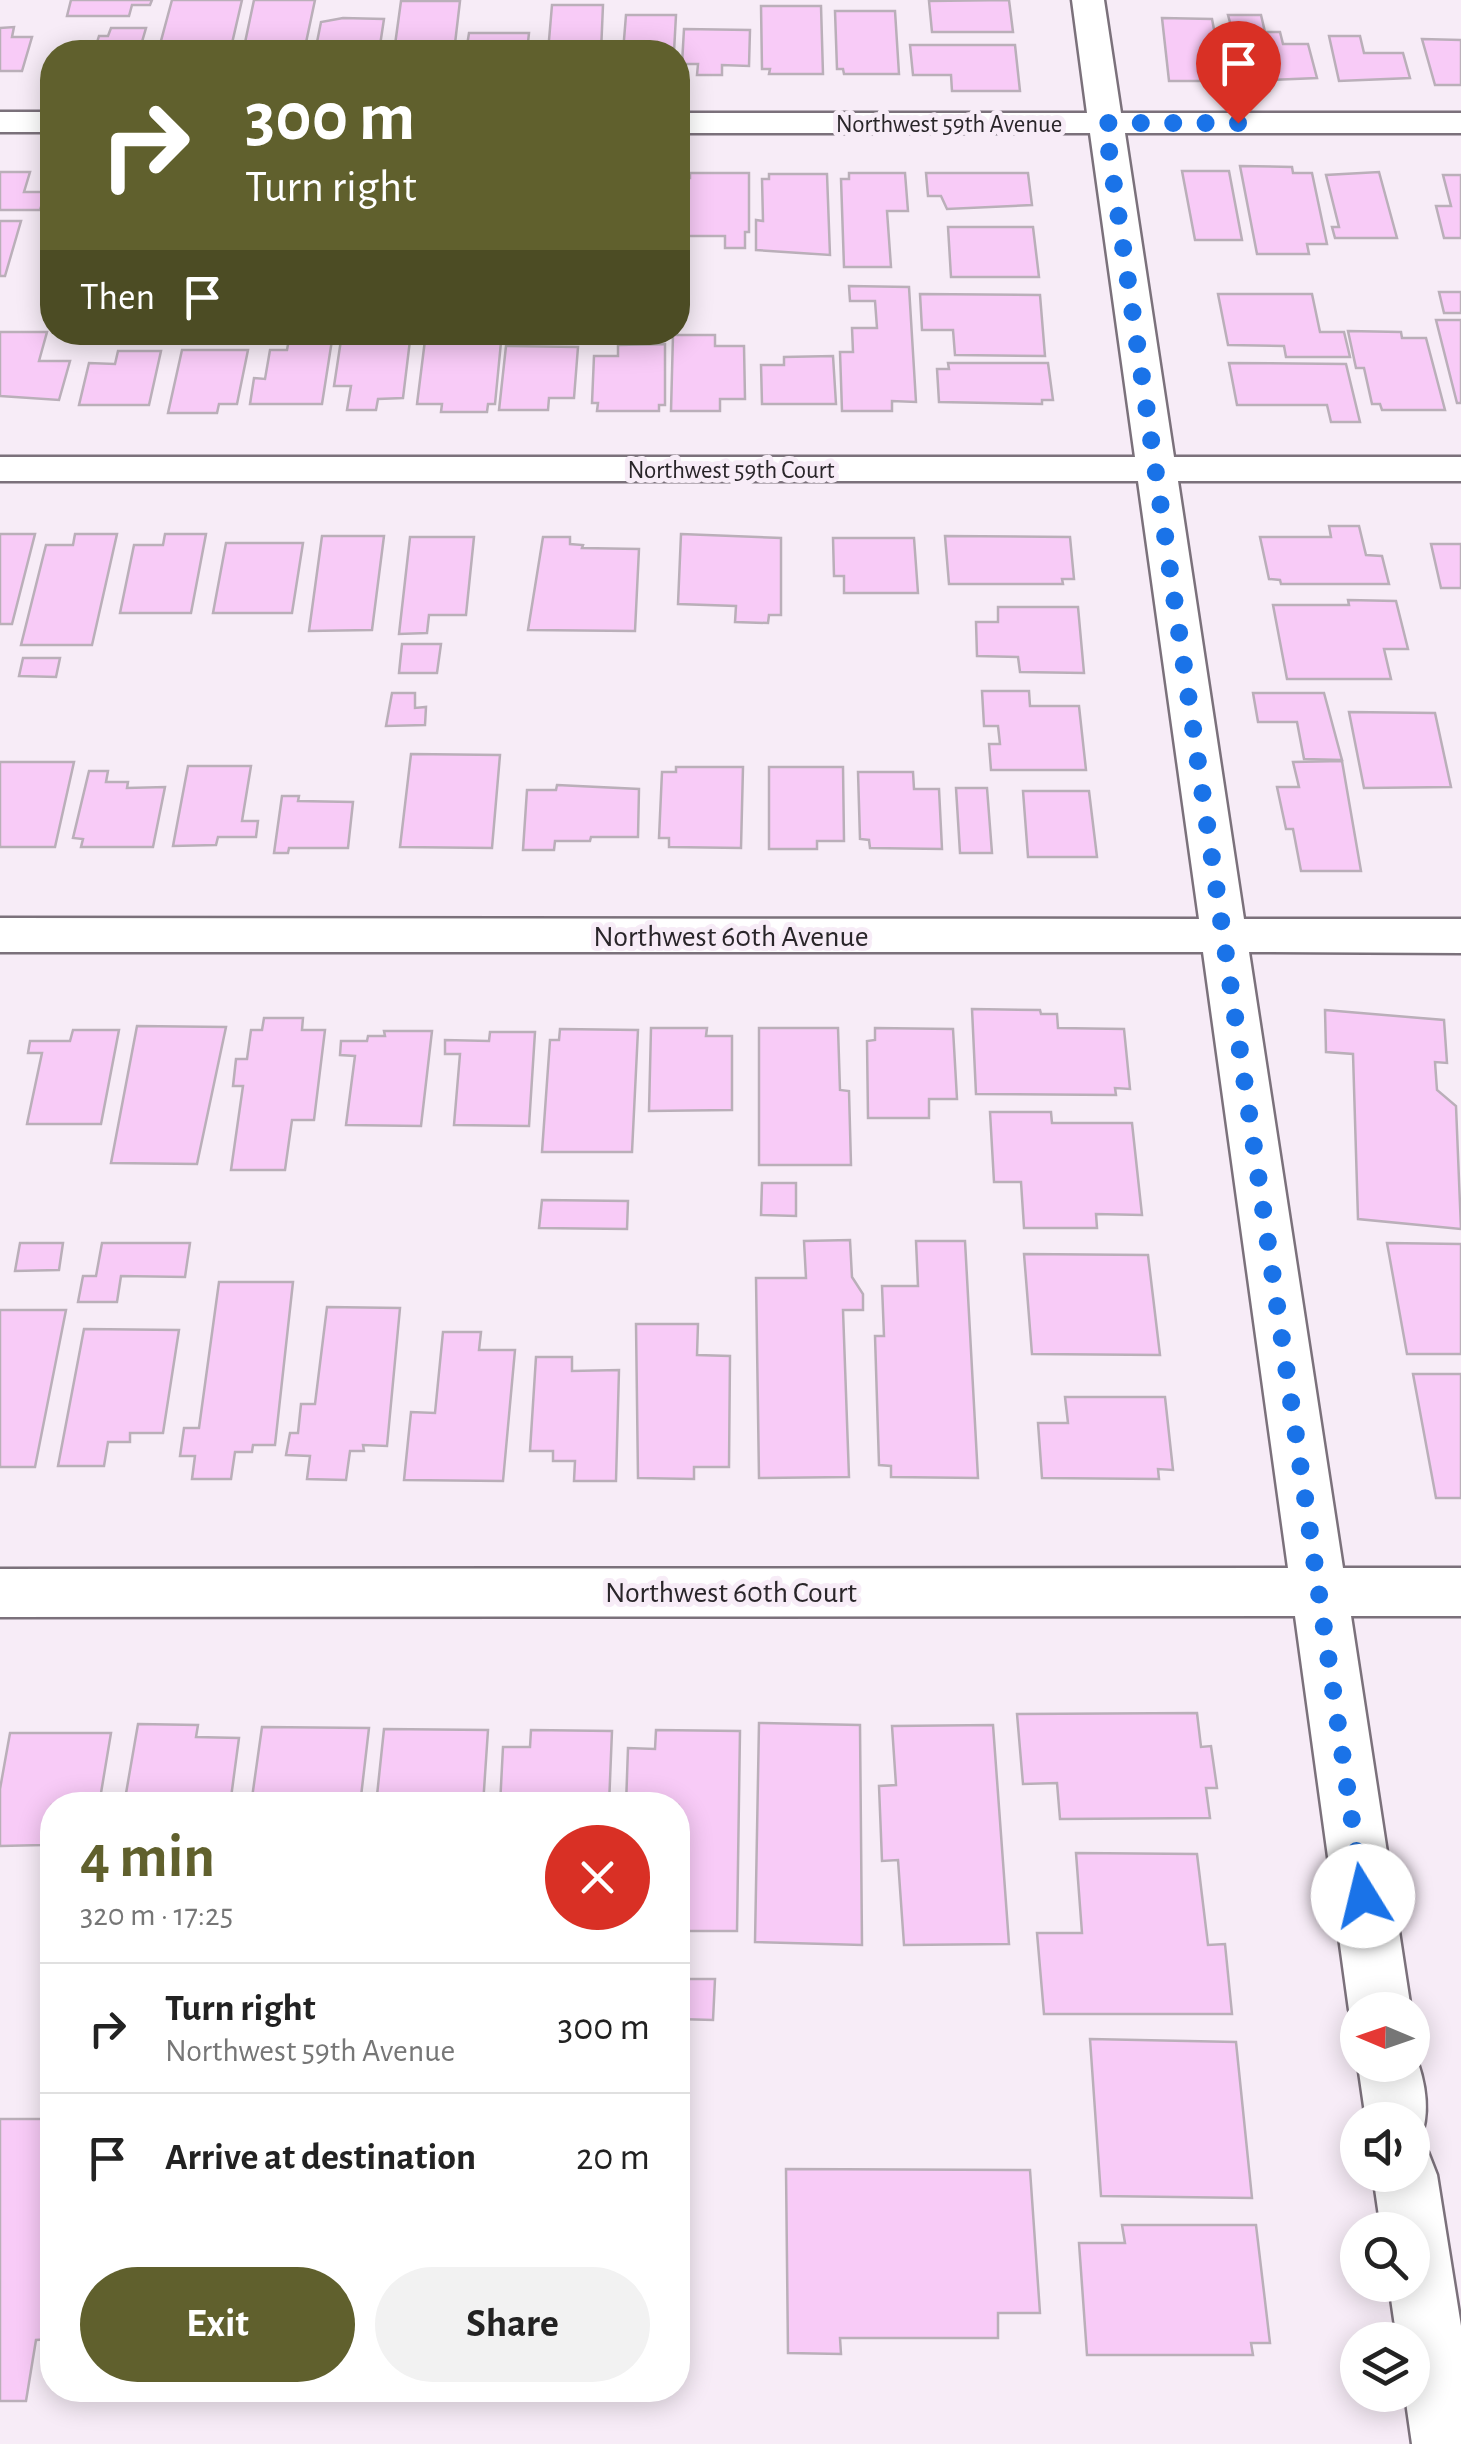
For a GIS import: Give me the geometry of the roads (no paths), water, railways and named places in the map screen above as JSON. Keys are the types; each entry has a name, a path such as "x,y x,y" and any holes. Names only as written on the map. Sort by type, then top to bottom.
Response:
{"street":[{"path":"1088,0 1377,1992"},
{"path":"0,122 40,122"},
{"name":"Northwest 59th Avenue","path":"690,123 1461,123"},
{"name":"Northwest 59th Court","path":"0,469 1461,469"},
{"name":"Northwest 60th Avenue","path":"0,934 1461,936"},
{"name":"Northwest 60th Court","path":"0,1592 1461,1592"},
{"path":"1408,2192 1446,2444"}]}
